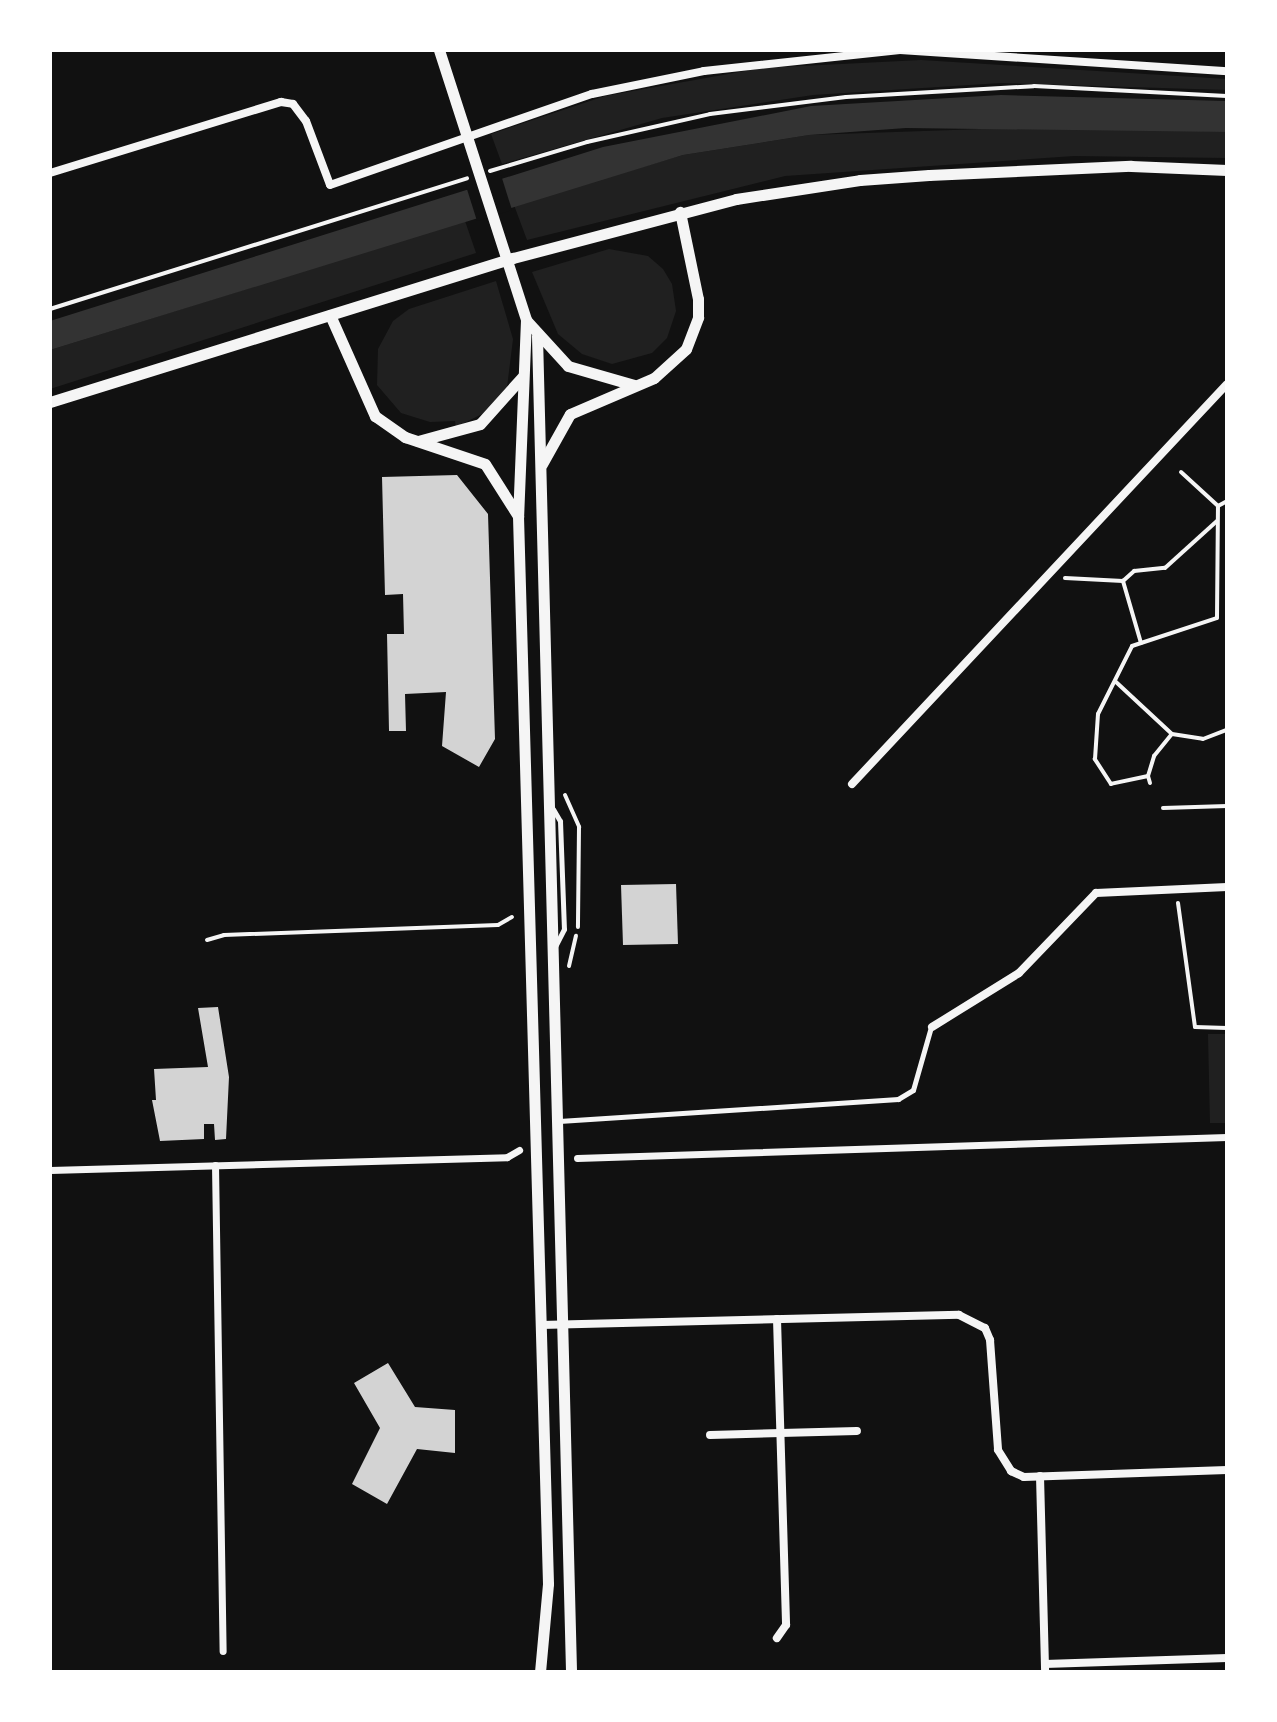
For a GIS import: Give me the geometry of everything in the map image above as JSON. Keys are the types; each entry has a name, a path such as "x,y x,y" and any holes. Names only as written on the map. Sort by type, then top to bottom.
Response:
{"street":[{"path":"439,50 526,320 537,336 568,366 634,385"},
{"path":"50,173 281,102 293,104 306,121 330,185 592,94 704,71 900,50 1227,71"},
{"path":"50,402 513,258 680,212 860,180 1070,168 1227,170"},
{"path":"541,465 570,414 669,368 686,349 698,317 680,212"},
{"path":"330,315 364,402 388,428 485,464 518,516"},
{"path":"526,320 518,516 548,1584 540,1672"},
{"path":"537,336 565,1324 571,1672"},
{"path":"418,441 480,424 523,376"},
{"path":"852,784 1227,384"},
{"path":"932,1027 1019,973 1102,890 1227,887"},
{"path":"577,1158 1227,1137"},
{"path":"50,1170 507,1157 519,1150"},
{"path":"215,1165 223,1651"},
{"path":"541,1325 959,1315 985,1328 995,1355 1001,1461 1024,1477 1227,1470"},
{"path":"777,1319 786,1625 777,1638"},
{"path":"710,1435 857,1431"},
{"path":"1040,1476 1045,1668 1227,1658"}],"lane":[{"path":"559,1121 898,1099 913,1090 932,1027"}],"path":[{"path":"486,172 587,142 710,114 846,97 1034,86 1227,96"},
{"path":"50,309 471,177"},
{"path":"1148,776 1111,784 1095,759 1098,714 1132,646 1217,618 1218,506 1181,472"},
{"path":"1218,506 1227,501"},
{"path":"1061,578 1123,581 1134,571 1165,568 1219,519"},
{"path":"1123,581 1141,643"},
{"path":"1116,682 1172,734 1203,739 1227,730"},
{"path":"1150,783 1148,776 1154,756 1172,734"},
{"path":"1163,808 1227,806"},
{"path":"1176,888 1195,1027 1227,1028"},
{"path":"207,940 224,935 498,925 512,917"}],"shaded area":[{"path":"921,60 1227,79 1227,90 1001,83 813,95 662,118 502,164 491,134 605,96 762,68"},
{"path":"1001,95 1227,101 1227,132 906,128 809,135 683,155 50,350 50,321 603,147 811,106"},
{"path":"1068,126 1227,132 1227,158 1074,156 785,176 527,240 514,205 683,155 809,135"},
{"path":"465,221 476,253 50,389 50,350"},
{"path":"609,249 648,256 663,269 672,284 676,311 667,338 652,353 612,364 582,354 558,334 532,272"},
{"path":"496,281 513,339 507,387 486,412 456,427 455,421 430,422 401,413 377,385 378,349 393,321 409,309"},
{"path":"1208,1034 1227,1034 1227,1123 1210,1123"}],"pier":[{"path":"501,175 512,210 477,221 466,186"}],"building":[{"path":"457,475 488,514 495,739 479,767 442,746 446,692 405,694 406,731 389,731 387,634 404,634 403,594 385,595 382,477"},
{"path":"676,884 678,944 623,945 621,885"},
{"path":"218,1007 229,1077 226,1139 215,1140 214,1124 204,1124 204,1139 160,1141 152,1100 156,1100 154,1069 208,1067 198,1008"},
{"path":"388,1363 415,1407 455,1410 455,1453 417,1449 387,1504 352,1484 380,1428 354,1383"}]}
